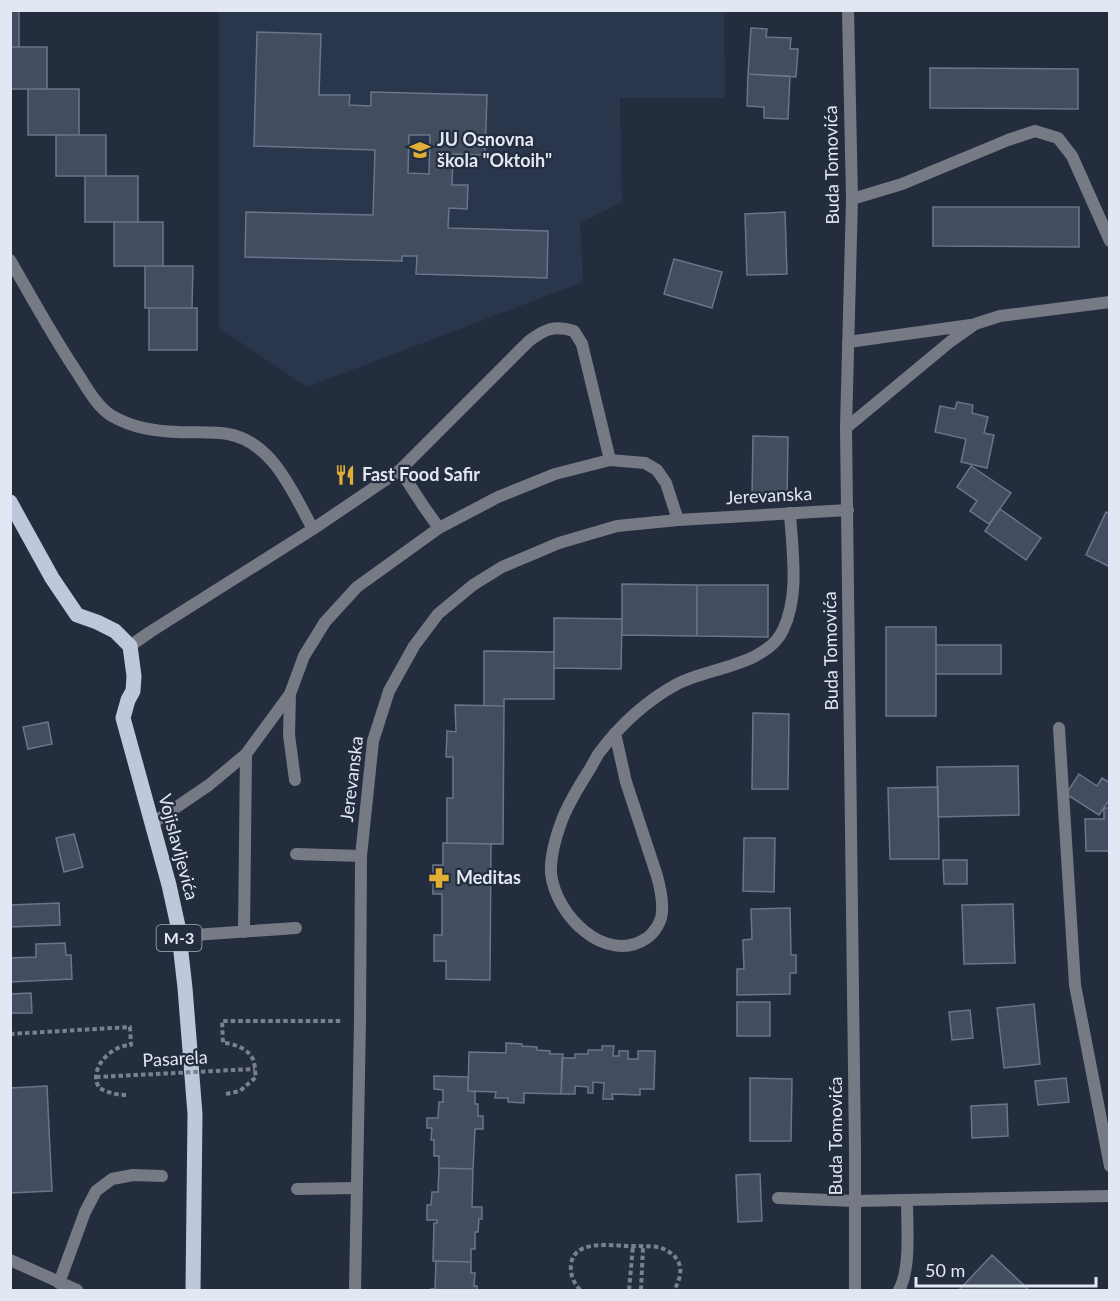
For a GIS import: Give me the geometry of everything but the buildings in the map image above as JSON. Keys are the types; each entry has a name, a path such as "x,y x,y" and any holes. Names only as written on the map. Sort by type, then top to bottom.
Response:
{"main road":[{"path":"10,502 52,578 77,615 115,631 130,646"},
{"name":"Vojislavljevića","path":"130,646 134,676 133,691 123,718 169,885 179,936 185,988 194,1095 193,1290"}],"street":[{"name":"Buda Tomovića","path":"848,10 852,199 846,428 855,1290"},
{"path":"852,199 902,183 1035,130 1058,138 1072,156 1110,241"},
{"path":"10,260 60,347 92,396 110,415 135,427 156,431 228,434 251,442 270,459 285,478 313,529"},
{"path":"848,342 975,324 1000,316 1110,302"},
{"path":"846,428 951,341 975,324"},
{"path":"130,646 313,529 400,470 529,341 550,328 574,331 582,344 610,460"},
{"path":"153,823 209,785 246,754 290,694 304,656 333,613 357,587 439,528 498,497 555,474 610,460 645,463 657,470 666,483 678,520"},
{"path":"400,470 439,528"},
{"name":"Jerevanska","path":"355,1290 361,856 373,741 389,691 414,646 438,614 473,585 502,567 559,543 617,526 848,510"},
{"path":"615,733 626,782 661,889 662,912 660,922 649,937 631,945 618,946 604,943 580,928 561,903 555,888 551,872 552,853 571,798 598,754 615,733 652,699 698,675 742,662 760,653 783,632 789,616 794,576 789,513"},
{"path":"290,694 289,735 295,780"},
{"path":"1059,728 1075,985 1110,1166"},
{"path":"243,932 246,754"},
{"path":"296,854 361,856"},
{"path":"179,936 296,928"},
{"path":"59,1282 96,1191 112,1179 133,1175 162,1176"},
{"path":"297,1189 356,1188"},
{"path":"778,1198 855,1201 1110,1196"},
{"path":"898,1290 906,1266 908,1200"},
{"path":"14,1264 76,1290"}],"path":[{"path":"226,1094 240,1091 256,1077 254,1061 238,1046 223,1043 222,1021 360,1021"},
{"path":"10,1034 130,1027 131,1045 125,1045 106,1055 96,1077 99,1088 116,1095 128,1095"},
{"name":"Pasarela","path":"96,1077 255,1069"},
{"path":"580,1290 571,1274 573,1255 596,1244 659,1247 669,1250 681,1267 681,1275 674,1290"},
{"path":"629,1290 633,1246"},
{"path":"641,1290 643,1246"}],"shaded area":[{"name":"JU Osnovna škola \"Oktoih\"","path":"219,11 724,11 725,98 620,98 622,202 580,223 583,282 307,387 219,328"}],"place":[{"name":"JU Osnovna škola \"Oktoih\"","path":"420,150"},
{"name":"Fast Food Safir","path":"345,475"},
{"name":"Meditas","path":"439,878"}]}
